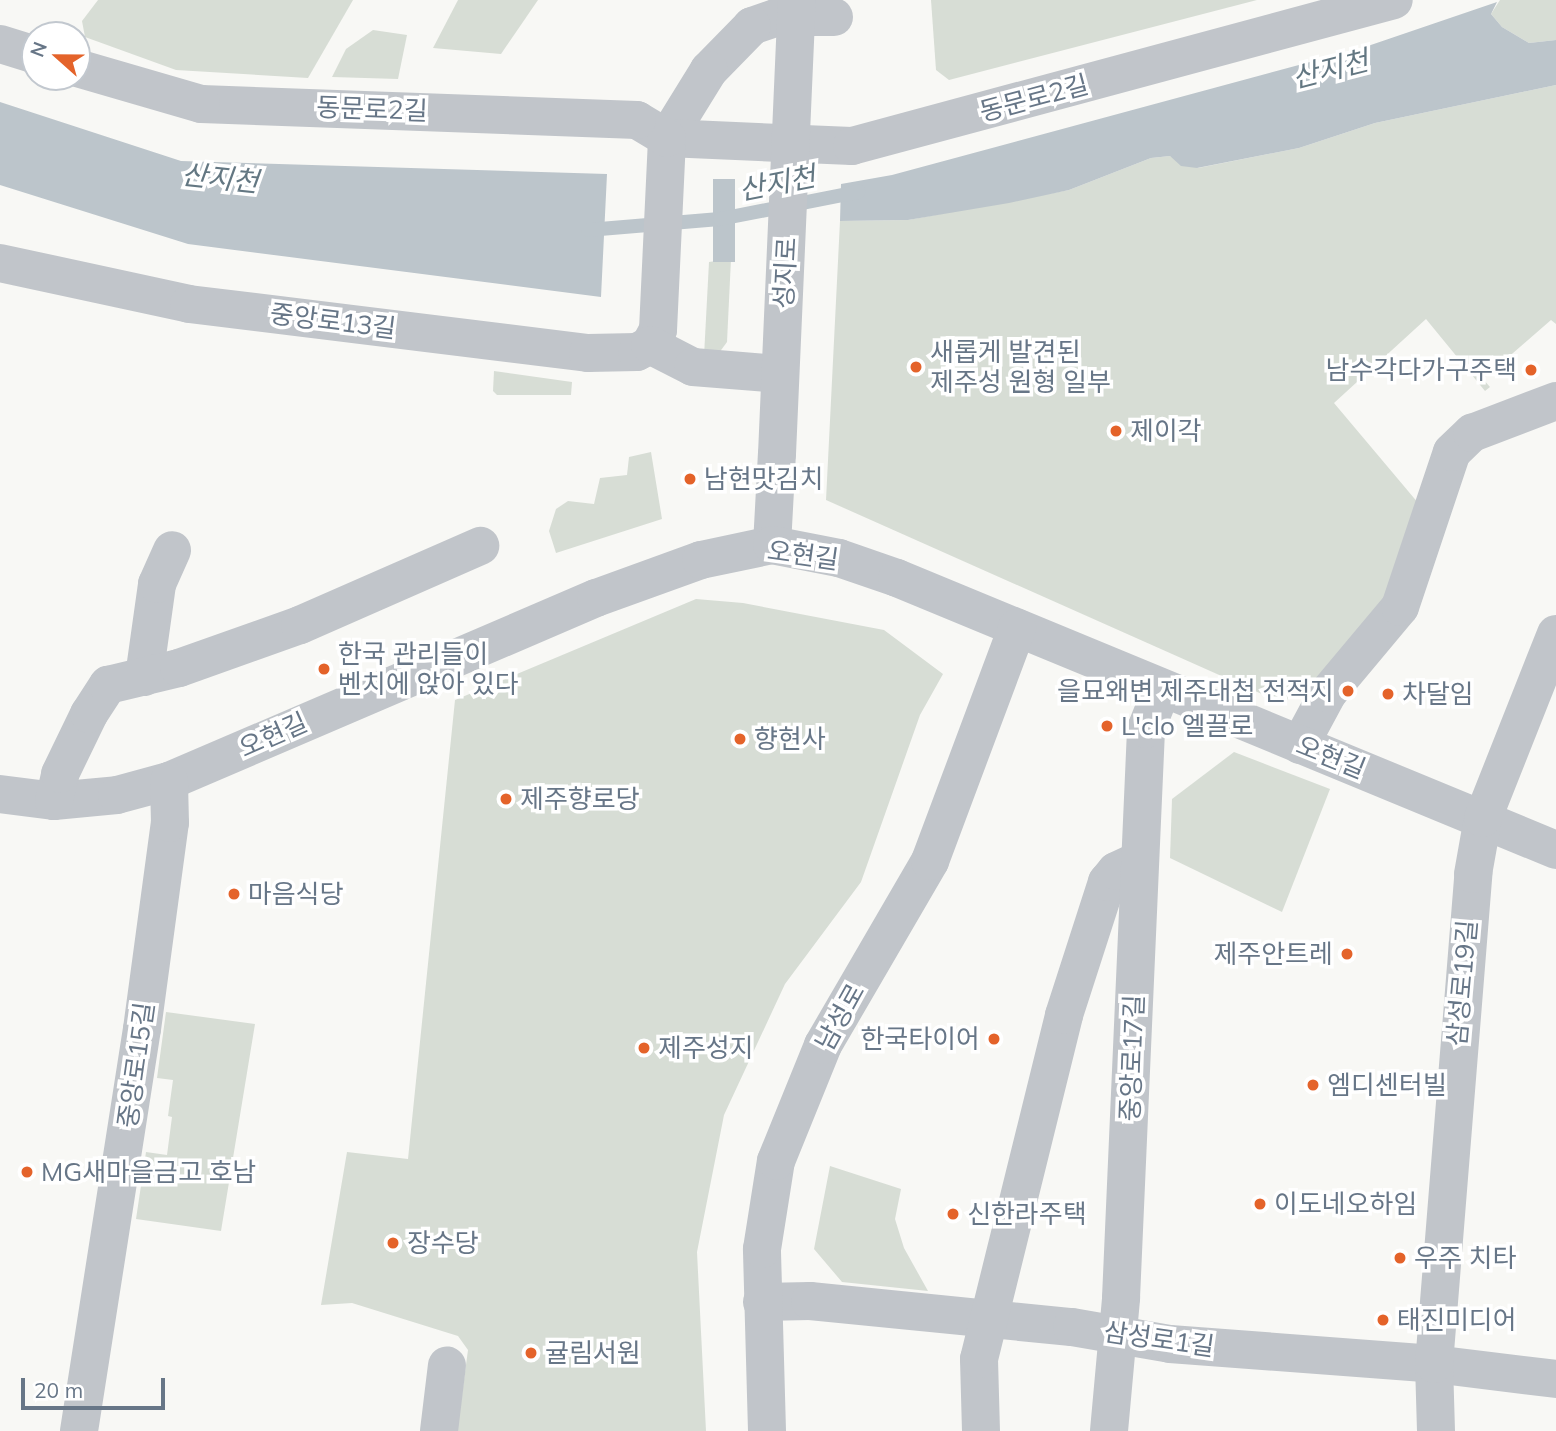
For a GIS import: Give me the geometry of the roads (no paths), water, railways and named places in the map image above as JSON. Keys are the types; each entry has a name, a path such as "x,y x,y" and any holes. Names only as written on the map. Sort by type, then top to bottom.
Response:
{"street":[{"name":"성지로","path":"772,545 797,0"},
{"name":"동문로2길","path":"91,72 201,104 623,119 637,120 667,138 852,146 1394,0"},
{"path":"768,373 693,367 654,337 668,176 667,138 709,70 752,26 778,17 834,17"},
{"path":"0,44 21,51"},
{"name":"중앙로13길","path":"0,262 189,304 588,353 636,352 654,337"},
{"path":"1300,745 1328,693 1400,607 1452,452 1472,433 1556,401"},
{"name":"오현길","path":"0,794 54,801 117,795 169,781 596,598 701,560 772,545 839,558 1017,628 1556,850"},
{"path":"54,801 60,774 89,714 108,685 144,677 300,625 480,546"},
{"path":"144,677 157,584 172,550"},
{"name":"남성로","path":"767,1431 762,1302 765,1213 786,1131 850,994 898,923 930,861 1017,628"},
{"name":"삼성로19길","path":"1436,1431 1434,1364 1454,1073 1473,874 1483,818 1556,634"},
{"name":"중앙로17길","path":"1109,1431 1118,1335 1146,729 1162,689"},
{"name":"중앙로15길","path":"79,1431 142,1029 170,823 169,781"},
{"path":"981,1431 979,1359 1061,1028 1107,882 1116,871 1140,860"},
{"name":"삼성로1길","path":"762,1302 810,1301 1118,1335 1170,1344 1434,1364 1556,1379"},
{"path":"439,1431 447,1365"}],"water":[{"path":"1497,2 1491,14 1502,27 1529,43 1556,40 1556,85 1375,123 1299,148 1197,168 1181,166 1170,156 1151,158 1069,190 1009,203 908,220 840,221 841,184 892,175 1362,48"},
{"path":"0,102 181,161 607,174 601,297 188,244 0,185"},
{"path":"713,179 735,179 735,262 713,262"}],"waterway":[{"name":"산지천","path":"588,230 720,219 858,192"}],"place":[{"name":"새롭게 발견된 제주성 원형 일부","path":"916,367"},
{"name":"남수각다가구주택","path":"1531,370"},
{"name":"제이각","path":"1116,431"},
{"name":"남현맛김치","path":"690,479"},
{"name":"한국 관리들이 벤치에 앉아 있다","path":"324,669"},
{"name":"을묘왜변 제주대첩 전적지","path":"1348,691"},
{"name":"차달임","path":"1388,694"},
{"name":"L'clo 엘끌로","path":"1107,726"},
{"name":"향현사","path":"740,739"},
{"name":"제주향로당","path":"506,799"},
{"name":"마음식당","path":"234,894"},
{"name":"제주안트레","path":"1347,954"},
{"name":"한국타이어","path":"994,1039"},
{"name":"제주성지","path":"644,1048"},
{"name":"엠디센터빌","path":"1313,1085"},
{"name":"MG새마을금고 호남","path":"27,1172"},
{"name":"이도네오하임","path":"1260,1204"},
{"name":"신한라주택","path":"953,1214"},
{"name":"장수당","path":"393,1243"},
{"name":"우주 치타","path":"1400,1258"},
{"name":"태진미디어","path":"1383,1320"},
{"name":"귤림서원","path":"531,1353"}]}
